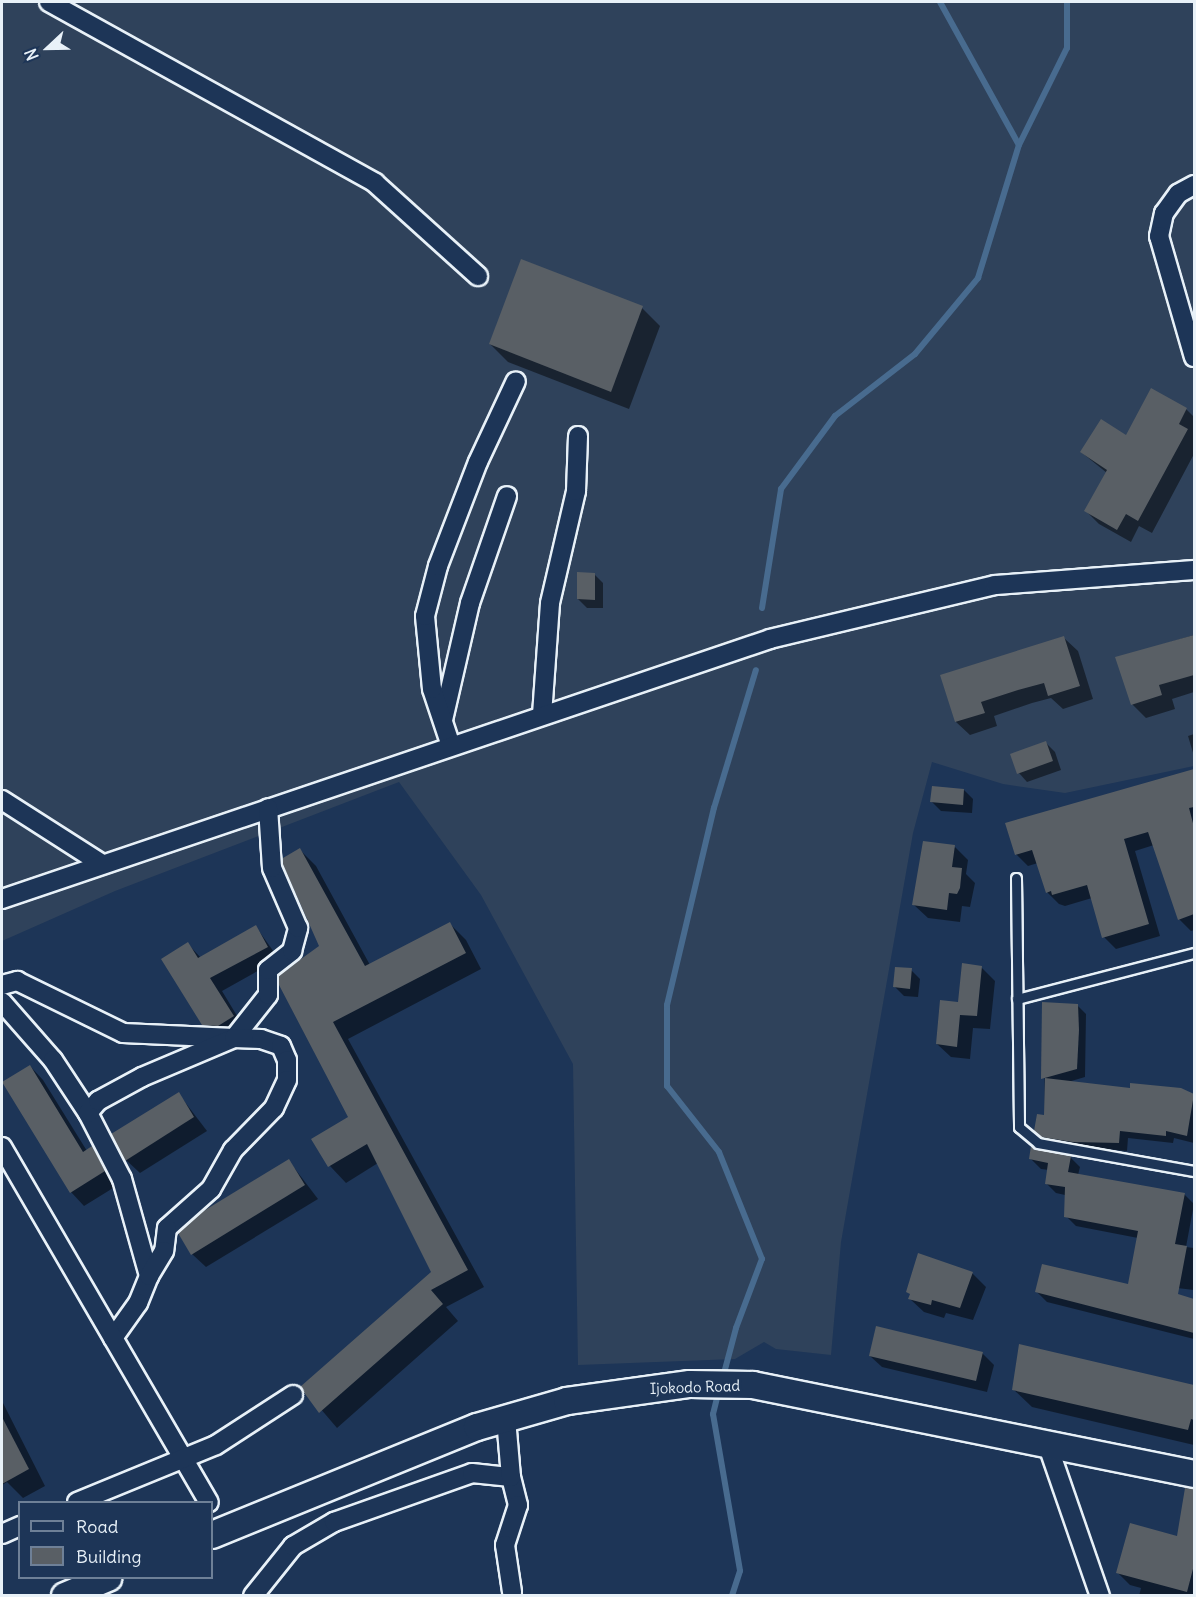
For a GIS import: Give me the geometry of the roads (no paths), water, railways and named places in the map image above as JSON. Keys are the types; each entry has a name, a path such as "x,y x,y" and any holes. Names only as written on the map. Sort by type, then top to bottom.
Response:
{"main road":[{"name":"Ijokodo Road","path":"218,1532 506,1419 567,1401 690,1384 753,1385 1194,1474"},
{"path":"65,1596 106,1579"}],"street":[{"path":"49,2 375,183 477,276"},
{"path":"1194,185 1178,194 1164,213 1159,236 1194,357"},
{"path":"451,746 432,689 425,616 438,566 477,462 516,381"},
{"path":"542,715 550,603 576,491 578,436"},
{"path":"443,722 470,603 507,496"},
{"path":"2,898 770,639 996,585 1194,570"},
{"path":"2,800 102,864"},
{"path":"88,1113 98,1101 142,1077 234,1038 268,995 268,970 292,951 298,928 272,868 268,808"},
{"path":"2,985 17,981 123,1033 261,1039 281,1046 288,1080 274,1108 232,1150 211,1189 167,1228 164,1251 149,1276 138,1303 113,1338"},
{"path":"2,1002 53,1060 88,1113 122,1179 149,1276"},
{"path":"2,1147 208,1501"},
{"path":"82,1501 216,1445 293,1395"},
{"path":"506,1419 512,1477 518,1505 505,1545 512,1592"},
{"path":"1048,1446 1100,1596"},
{"path":"253,1596 293,1546 334,1522 472,1473 512,1477"},
{"path":"213,1514 218,1532"},
{"path":"2,1534 18,1527"}],"lane":[{"path":"1016,878 1019,1127 1038,1143 1194,1171"},
{"path":"1017,999 1194,953"}],"waterway":[{"path":"940,2 1019,145"},
{"path":"762,608 781,489 835,416 915,354 978,278 1019,145 1067,48 1067,2"},
{"path":"723,1377 736,1328 762,1259 719,1152 667,1086 667,1005 714,808 756,670"},
{"path":"719,1390 713,1414 740,1571 732,1596"}]}
